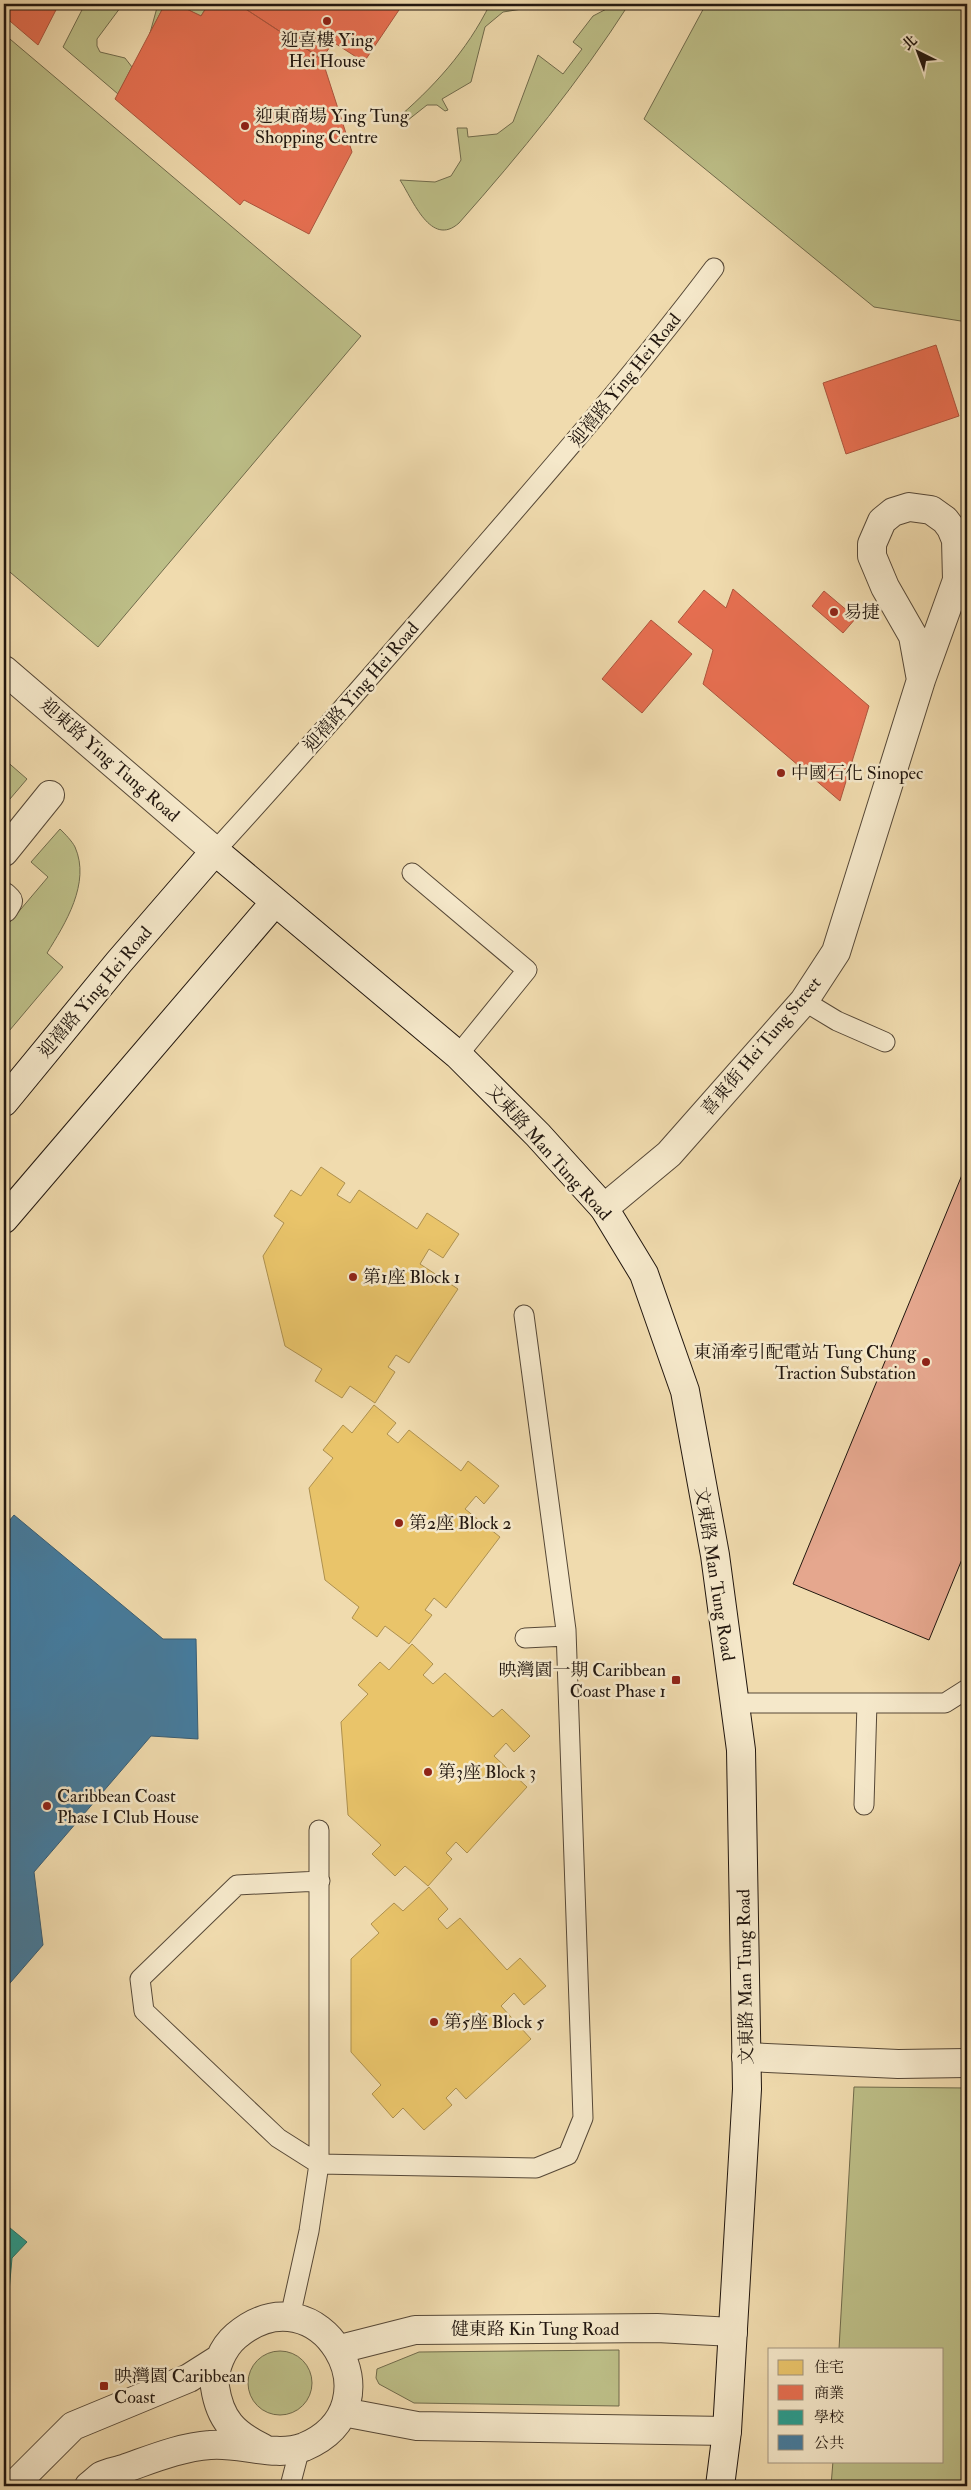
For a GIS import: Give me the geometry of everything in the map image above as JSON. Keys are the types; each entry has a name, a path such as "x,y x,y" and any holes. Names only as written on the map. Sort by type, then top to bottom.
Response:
{"street":[{"name":"喜東街 Hei Tung Street","path":"604,1208 669,1154 804,1001 836,952 921,680 956,580 956,540 951,528 945,520 931,510 909,507 893,512 882,521 872,544 872,556 885,587 913,636 921,680"},
{"name":"迎東路 Ying Tung Road","path":"4,670 215,850"},
{"path":"4,852 50,795"},
{"name":"文東路 Man Tung Road","path":"215,850 458,1055 538,1136 604,1208 644,1274 684,1391 715,1555 741,1750 747,2089 727,2431 720,2486"},
{"name":"迎禧路 Ying Hei Road","path":"4,1102 125,954 215,850"},
{"path":"4,897 8,901 4,908"},
{"path":"4,1219 275,902"},
{"path":"746,2057 898,2064 967,2063"},
{"path":"89,2486 100,2477 159,2456 210,2444 282,2450 300,2448 318,2440 332,2428 343,2412 349,2391 348,2369 340,2349 327,2334 310,2322 290,2317 268,2318 248,2326 231,2340 219,2360 215,2381 218,2403 221,2410 228,2423 243,2439 263,2448"},
{"name":"健東路 Kin Tung Road","path":"340,2349 415,2330 657,2328 733,2332"},
{"path":"12,2486 73,2426 189,2378 219,2360"},
{"path":"343,2412 417,2426 652,2428 727,2431"}],"lane":[{"name":"迎禧路 Ying Hei Road","path":"215,850 290,770 590,424 673,324 714,268"},
{"path":"412,873 527,970 458,1055"},
{"path":"804,1001 836,1021 885,1042"},
{"path":"320,1880 237,1885 140,1979 144,2011 278,2138 319,2164 536,2168 568,2155 583,2118 566,1636 524,1315"},
{"path":"525,1638 566,1636"},
{"path":"735,1703 945,1703 967,1689"},
{"path":"864,1805 867,1703"},
{"path":"290,2317 309,2231 319,2164 319,1830"},
{"path":"290,2486 300,2448"}],"green space":[{"path":"85,4 123,4 97,39 97,46 100,52 125,58 132,67 118,94 63,47"},
{"path":"158,4 165,4 150,33"},
{"path":"176,4 205,4 207,6 201,16"},
{"path":"490,4 554,4 503,12 485,27 471,82 442,99 448,110 445,111 437,105 427,105 403,124 393,122 422,96 448,68 471,37"},
{"path":"616,4 629,4 570,89 505,170 459,223 449,229 440,230 431,226 417,209 400,180 435,182 451,176 461,160 457,128 467,128 468,137 497,134 513,122 538,55 563,74 582,49 573,42 593,16"},
{"path":"706,4 967,4 967,322 874,307 644,119"},
{"path":"4,34 361,336 98,647 4,567"},
{"path":"4,759 27,779 4,806"},
{"path":"60,829 75,847 80,875 74,903 47,953 63,967 4,1037 4,929 48,877 31,862"},
{"path":"854,2087 967,2088 967,2486 831,2486 833,2462 944,2462 944,2348 839,2348"},
{"path":"619,2350 619,2406 414,2403 379,2384 376,2378 377,2369 419,2352"},
{"path":"280,2351 292,2353 303,2360 310,2371 312,2383 310,2395 303,2406 292,2413 280,2415 268,2413 257,2406 250,2395 248,2383 250,2371 257,2360 268,2353"}],"building: 住宅":[{"name":"迎喜樓 Ying Hei House","path":"263,4 274,4 270,8"},
{"name":"迎喜樓 Ying Hei House","path":"284,4 294,4 291,9"},
{"name":"迎喜樓 Ying Hei House","path":"318,4 339,4 346,9 330,34 315,24 318,19 311,14"},
{"name":"第1座 Block 1","path":"321,1167 345,1183 337,1195 350,1203 359,1190 417,1229 427,1213 459,1234 443,1258 429,1249 420,1264 458,1289 409,1363 396,1355 388,1367 395,1372 375,1403 350,1386 342,1398 315,1381 322,1369 285,1346 263,1256 284,1223 274,1216 291,1190 301,1196"},
{"name":"第2座 Block 2","path":"374,1405 396,1423 387,1434 398,1443 409,1430 461,1471 468,1461 499,1486 484,1504 476,1496 465,1509 500,1537 446,1608 434,1598 425,1610 432,1615 409,1644 385,1626 377,1637 352,1618 359,1607 325,1580 309,1488 333,1458 323,1450 343,1425 352,1433"},
{"name":"第3座 Block 3","path":"412,1644 433,1664 423,1675 433,1684 445,1673 493,1717 502,1709 530,1736 514,1752 506,1743 494,1756 527,1787 467,1853 456,1842 446,1853 452,1859 428,1886 405,1866 395,1876 372,1854 381,1845 348,1815 341,1722 368,1694 358,1685 380,1662 389,1670"},
{"name":"第5座 Block 5","path":"429,1887 448,1909 438,1919 447,1929 460,1918 507,1970 520,1958 546,1986 524,2005 514,1993 501,2006 531,2039 466,2099 456,2088 446,2098 452,2105 424,2130 403,2108 393,2118 372,2094 381,2085 351,2052 351,1959 379,1933 371,1924 394,1903 403,1911"}],"building: 商業":[{"path":"4,4 59,4 38,45 4,16"},
{"name":"迎東商場 Ying Tung Shopping Centre","path":"165,4 176,4 201,16 209,4 238,4 322,59 352,152 309,234 244,200 240,205 115,99"},
{"path":"238,4 403,4 364,62 333,42 322,59"},
{"path":"936,345 959,416 846,454 823,383"},
{"path":"733,589 869,706 840,801 703,684 713,650 678,622 704,590 726,608"},
{"name":"易捷","path":"824,591 856,618 843,633 812,606"},
{"path":"651,620 692,654 642,713 602,679"}],"building: 學校":[{"path":"4,2223 27,2242 12,2258 8,2303 4,2311"}],"building: 公共":[{"name":"Caribbean Coast Phase I Club House","path":"14,1515 163,1639 196,1639 198,1739 151,1736 34,1872 43,1945 4,1990 4,1527"}],"building: 其他":[{"name":"東涌牽引配電站 Tung Chung Traction Substation","path":"962,1175 967,1177 967,1547 929,1640 793,1584"}],"place":[{"name":"迎喜樓 Ying Hei House","path":"327,21"},
{"name":"迎東商場 Ying Tung Shopping Centre","path":"245,126"},
{"name":"易捷","path":"834,612"},
{"name":"中國石化 Sinopec","path":"781,773"},
{"name":"第1座 Block 1","path":"353,1277"},
{"name":"東涌牽引配電站 Tung Chung Traction Substation","path":"926,1362"},
{"name":"第2座 Block 2","path":"399,1523"},
{"name":"映灣園一期 Caribbean Coast Phase 1","path":"676,1680"},
{"name":"第3座 Block 3","path":"428,1772"},
{"name":"Caribbean Coast Phase I Club House","path":"47,1806"},
{"name":"第5座 Block 5","path":"434,2022"},
{"name":"映灣園 Caribbean Coast","path":"104,2386"}]}
